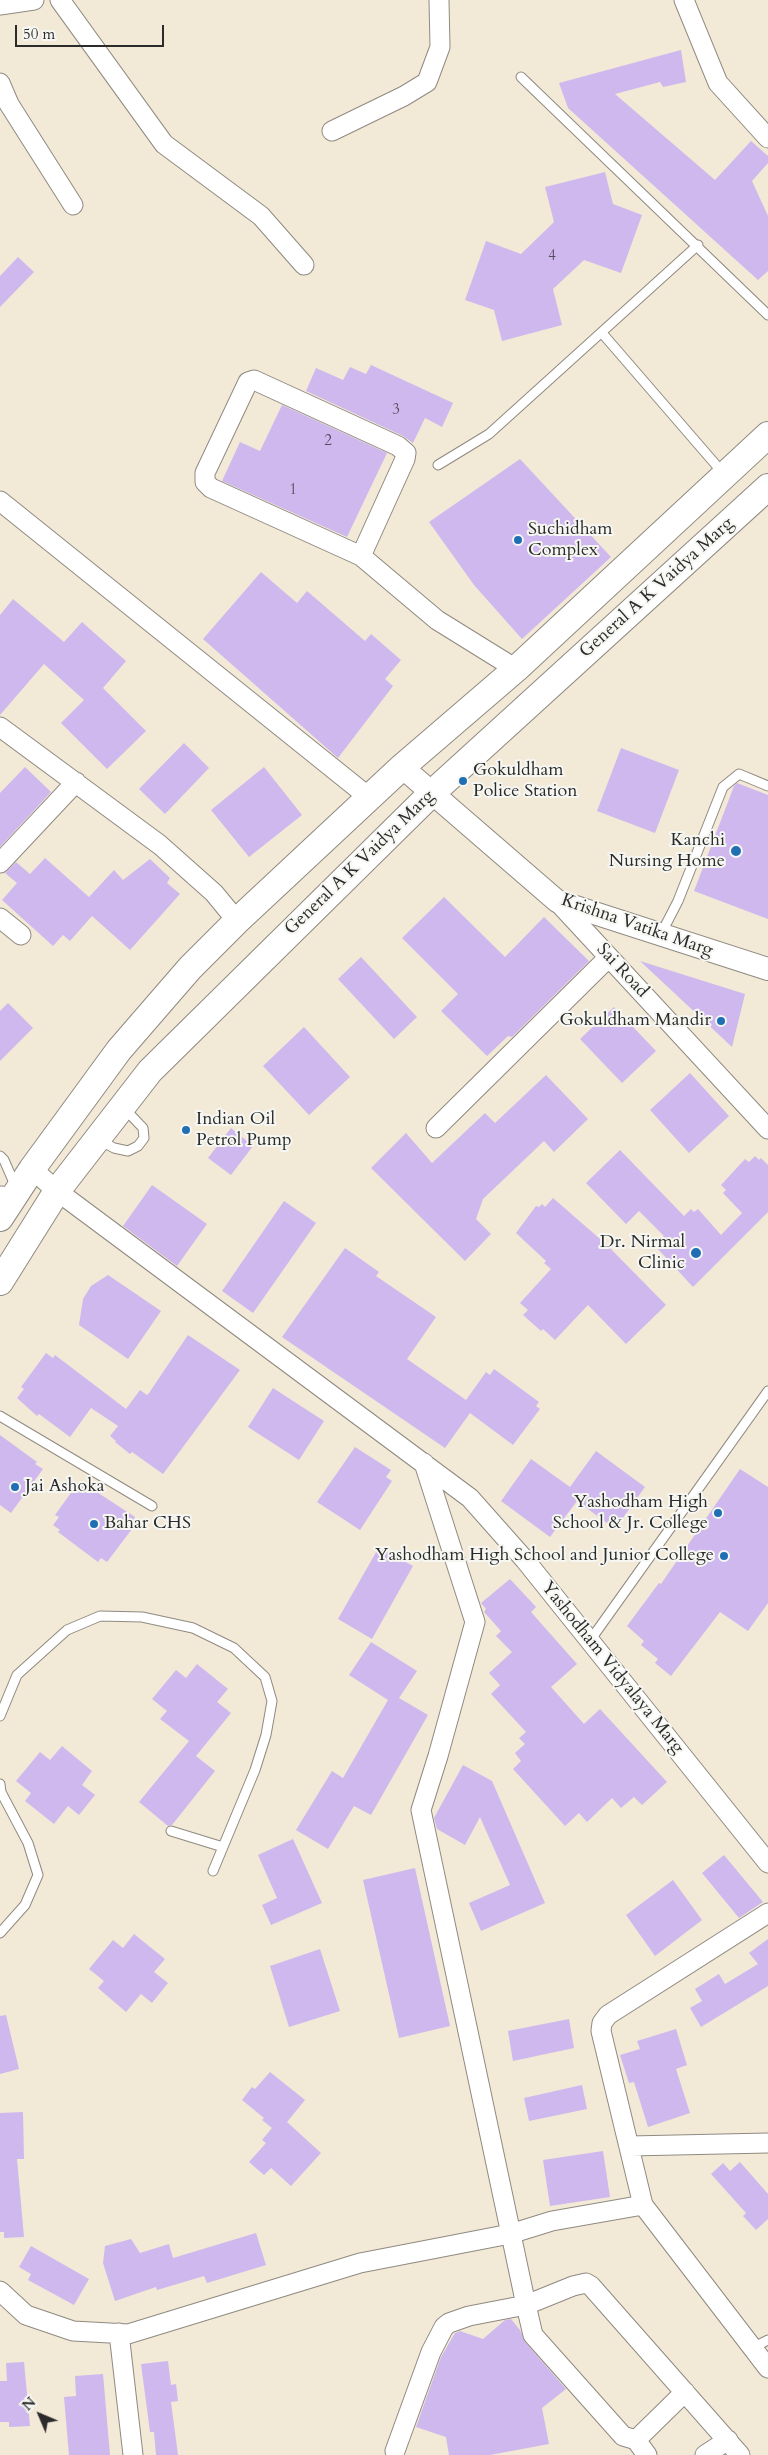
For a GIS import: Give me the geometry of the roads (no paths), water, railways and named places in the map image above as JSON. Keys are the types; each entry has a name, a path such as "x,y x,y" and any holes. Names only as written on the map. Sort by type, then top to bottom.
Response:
{"main road":[{"name":"General A K Vaidya Marg","path":"0,1218 9,1191 32,1168 119,1050 190,968 237,921 370,799 402,767 516,669 768,435"},
{"name":"General A K Vaidya Marg","path":"0,1282 57,1191 150,1071 431,794 768,487"}],"street":[{"path":"0,5 34,0"},
{"path":"60,0 164,144 261,216 304,264"},
{"path":"332,131 404,96 427,82 440,47 439,0"},
{"path":"684,0 718,83 768,138"},
{"path":"0,83 9,104 73,205"},
{"path":"361,556 405,460 406,453 398,446 254,380 248,382 205,473 205,482 211,488 361,556 437,620 516,669"},
{"path":"0,501 370,799"},
{"path":"0,727 173,856 214,893 237,921"},
{"name":"Krishna Vatika Marg","path":"402,767 557,901 768,969"},
{"path":"0,863 76,782"},
{"name":"Sai Road","path":"557,901 768,1129"},
{"path":"0,918 21,935"},
{"path":"436,1128 609,957"},
{"name":"Yashodham Vidyalaya Marg","path":"32,1168 57,1191 470,1498 525,1560 768,1863"},
{"path":"424,1463 475,1622 438,1756 420,1810 526,2306 533,2335 623,2436 636,2440 647,2455"},
{"path":"768,1913 608,2015 602,2023 601,2031 643,2205 760,2344 768,2368"},
{"path":"630,2146 768,2144"},
{"path":"0,2290 26,2315 73,2331 128,2334 360,2263 510,2234 552,2221 643,2205"},
{"path":"395,2451 431,2352 444,2327 457,2319 526,2306 573,2286 590,2285 740,2455"},
{"path":"119,2333 134,2455"},
{"path":"636,2440 685,2392"},
{"path":"705,2455 728,2440"}],"lane":[{"path":"521,77 698,245 768,315"},
{"path":"438,465 489,434 698,245"},
{"path":"602,333 725,475"},
{"path":"661,935 678,901 723,787 739,774 768,786"},
{"path":"97,1139 114,1148 128,1151 138,1146 144,1138 143,1128 122,1106"},
{"path":"0,1156 4,1160 9,1191"},
{"path":"589,1642 768,1391"},
{"path":"0,1416 152,1506"},
{"path":"0,1716 17,1675 67,1630 100,1616 142,1617 193,1628 234,1648 265,1676 272,1701 266,1735 255,1770 212,1871"},
{"path":"0,1784 1,1792 28,1843 38,1875 25,1905 0,1933"},
{"path":"171,1831 223,1847"}],"place":[{"name":"Suchidham Complex","path":"518,540"},
{"name":"Gokuldham Police Station","path":"463,781"},
{"name":"Kanchi Nursing Home","path":"736,851"},
{"name":"Gokuldham Mandir","path":"721,1021"},
{"name":"Indian Oil Petrol Pump","path":"186,1130"},
{"name":"Dr. Nirmal Clinic","path":"696,1253"},
{"name":"Jai Ashoka","path":"15,1487"},
{"name":"Yashodham High School & Jr. College","path":"718,1513"},
{"name":"Bahar CHS","path":"94,1524"},
{"name":"Yashodham High School and Junior College","path":"724,1556"}]}
